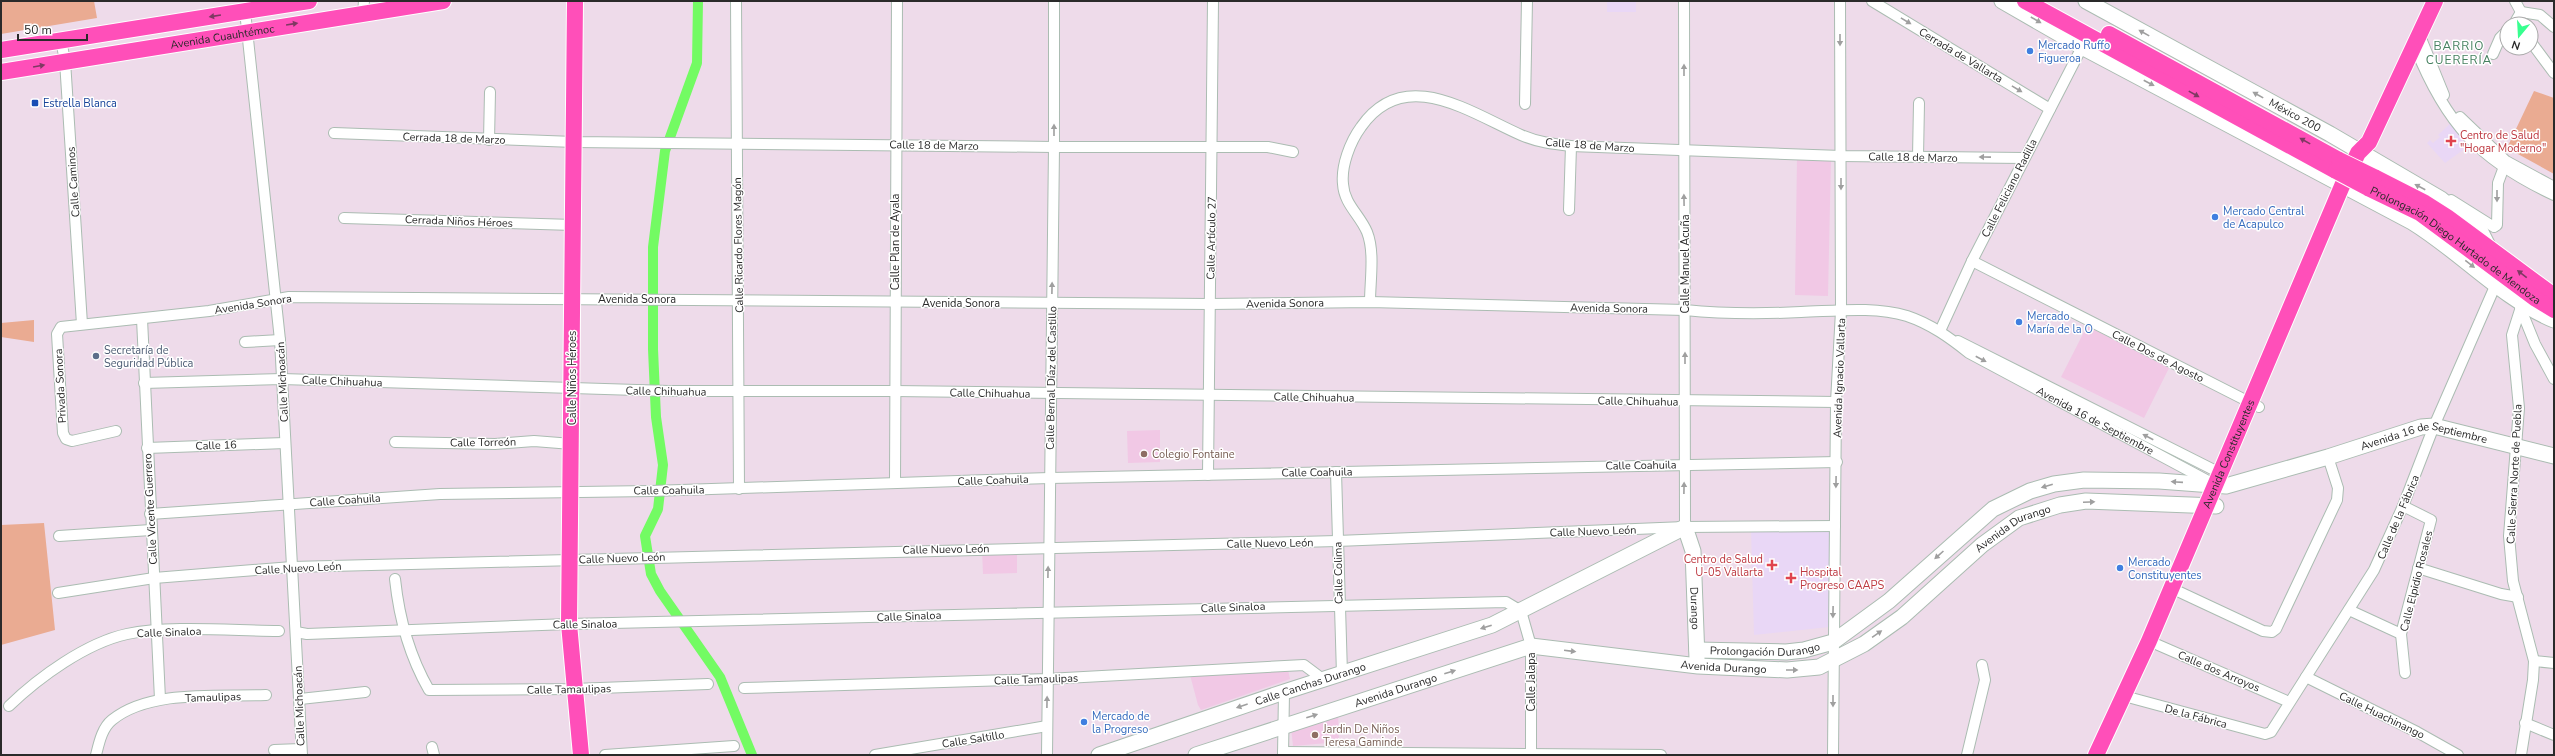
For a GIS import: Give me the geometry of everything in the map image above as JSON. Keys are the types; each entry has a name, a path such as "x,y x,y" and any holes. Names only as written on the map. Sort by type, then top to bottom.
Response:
{"main road":[{"name":"Avenida Cuauhtémoc","path":"1,50 309,1"},
{"name":"Avenida Cuauhtémoc","path":"1,72 248,31 364,7 443,1"},
{"name":"Calle Niños Héroes","path":"575,1 570,624 573,689 581,755"},
{"path":"2002,1 2082,47 2342,177"},
{"path":"2025,1 2342,177 2436,236 2496,284 2520,306 2554,320"},
{"name":"México 200","path":"2048,1 2342,177"},
{"name":"México 200","path":"2086,1 2322,130 2365,151 2441,198 2481,232 2489,248"},
{"name":"Avenida Constituyentes","path":"2106,755 2129,697 2254,405 2342,177 2365,151 2418,42 2435,1"},
{"name":"Prolongación Diego Hurtado de Mendoza","path":"2342,177 2371,183 2425,203 2554,296"},
{"name":"Prolongación Diego Hurtado de Mendoza","path":"2371,183 2420,213 2536,299 2554,310"},
{"name":"Avenida 16 de Septiembre","path":"2223,480 2248,481 2421,427 2434,426 2517,448 2554,456"},
{"name":"Avenida Durango","path":"1833,642 1889,601 1970,528 2010,499 2054,484 2084,480 2223,480"},
{"path":"2159,481 2159,503"},
{"path":"2010,499 2019,518"},
{"name":"Avenida Durango","path":"1196,755 1283,725 1531,646 1698,666 1806,670 1833,662 1864,644 1902,617 1982,545 2019,518 2060,505 2086,501 2211,506"},
{"path":"1521,611 1685,527"},
{"name":"Durango","path":"1685,527 1693,550 1698,666"},
{"name":"Calle Canchas Durango","path":"1100,755 1284,692 1492,625 1521,611"},
{"name":"Prolongación Durango","path":"1697,650 1786,652 1804,650 1833,642"},
{"name":"Avenida Constituyentes","path":"2096,755 2129,697"}],"street":[{"name":"Calle Ricardo Flores Magón","path":"736,1 739,489"},
{"name":"Calle Plan de Ayala","path":"895,483 895,144 897,1"},
{"name":"Calle Bernal Díaz del Castillo","path":"1047,755 1054,147 1054,1"},
{"name":"Calle Artículo 27","path":"1208,475 1213,1"},
{"path":"1525,104 1527,1"},
{"name":"Calle Manuel Acuña","path":"1684,1 1685,527"},
{"name":"Avenida Ignacio Vallarta","path":"1833,755 1833,642 1837,462 1836,402 1841,311 1840,1"},
{"name":"Cerrada de Vallarta","path":"1872,1 2050,109"},
{"path":"2515,1 2521,12"},
{"name":"Calle Michoacán","path":"245,11 277,300 300,699 301,752"},
{"path":"2519,16 2521,12"},
{"path":"2521,12 2540,15 2554,27"},
{"name":"Calle Caminos","path":"61,40 65,61 82,324"},
{"path":"2493,54 2499,40"},
{"path":"2418,42 2427,78 2448,113 2464,133 2504,165 2554,195"},
{"name":"Calle Feliciano Radilla","path":"1940,331 1972,261 2082,47"},
{"path":"2539,53 2554,73"},
{"path":"489,140 490,92"},
{"name":"Calle 18 de Marzo","path":"1370,302 1370,246 1367,233 1349,204 1342,183 1345,163 1358,132 1371,113 1385,103 1409,96 1432,98 1454,103 1543,143 1571,146 1841,156 2024,158"},
{"path":"1918,103 1918,157"},
{"name":"Cerrada 18 de Marzo","path":"334,133 574,142"},
{"name":"Calle 18 de Marzo","path":"574,142 895,144 1054,147 1212,146 1268,147 1293,152"},
{"path":"1569,210 1571,146"},
{"path":"2504,165 2554,187"},
{"path":"2441,198 2452,200 2490,227 2497,225 2498,183 2504,165"},
{"name":"Cerrada Niños Héroes","path":"344,218 573,225"},
{"name":"Calle Dos de Agosto","path":"1972,261 2254,405"},
{"name":"Calle de la Fábrica","path":"2269,734 2374,570 2403,506 2434,426 2496,284"},
{"name":"Avenida Sonora","path":"82,324 142,319 289,297 669,299 895,303 1210,304 1370,302 1685,310 1729,314 1841,311"},
{"path":"2520,306 2554,379"},
{"name":"Calle Sierra Norte de Puebla","path":"2520,306 2512,335 2519,408 2509,536 2513,581 2534,661 2533,680 2521,755"},
{"name":"Avenida 16 de Septiembre","path":"1841,311 1888,312 1907,316 1940,331 1969,353 2044,388 2223,480"},
{"name":"Calle Vicente Guerrero","path":"142,319 150,514 158,630 160,699"},
{"name":"Privada Sonora","path":"82,324 61,327 57,334 63,433 66,439 72,441 116,431"},
{"path":"245,342 280,340"},
{"name":"Calle Chihuahua","path":"144,383 282,379 572,390 669,392 894,391 1685,402 1836,402"},
{"name":"Calle Torreón","path":"395,442 495,444 534,441 572,444"},
{"name":"Calle 16","path":"147,448 285,443"},
{"path":"2175,590 2263,631 2272,632 2276,629 2337,500 2338,488 2328,457"},
{"name":"Calle Coahuila","path":"150,514 440,494 739,489 1050,478 1837,462"},
{"name":"Calle Colima","path":"1336,472 1338,604 1342,674"},
{"name":"Calle Elpidio Rosales","path":"2403,506 2431,520 2401,634 2405,673"},
{"name":"Calle Nuevo León","path":"58,593 154,578 292,567 570,560 663,556 1337,541 1685,527 1835,526"},
{"path":"59,536 151,530"},
{"path":"2418,568 2501,594 2518,597"},
{"path":"396,580 398,601 406,632"},
{"name":"Calle Sinaloa","path":"296,632 307,634 406,632 570,624 628,624 1338,604 1506,602 1521,611"},
{"path":"2349,610 2401,634"},
{"name":"Calle Jalapa","path":"1521,611 1531,646 1531,754"},
{"name":"Calle Sinaloa","path":"8,706 25,690 88,648 127,634 158,630 279,631"},
{"name":"Calle Tamaulipas","path":"406,632 409,644 429,690 573,689 708,684"},
{"name":"Calle dos Arroyos","path":"2153,643 2289,702"},
{"path":"2534,661 2554,663"},
{"name":"Calle Tamaulipas","path":"744,688 1047,679 1304,665 1324,680"},
{"path":"1967,755 1985,680 1982,665"},
{"name":"Calle Huachinango","path":"2306,678 2417,732 2458,755"},
{"path":"300,699 365,692"},
{"path":"1284,692 1283,754 1661,755"},
{"name":"Tamaulipas","path":"160,699 266,695"},
{"name":"De la Fábrica","path":"2129,697 2269,734"},
{"path":"96,755 99,740 112,720 137,707 160,699"},
{"path":"2526,723 2554,735"},
{"name":"Calle Saltillo","path":"875,755 1047,726"},
{"path":"605,755 734,746"},
{"path":"274,750 301,752"}],"shaded area":[{"path":"1,1 94,1 97,18 1,34"},
{"path":"1607,1 1636,1 1636,12 1607,12"},
{"path":"2534,91 2554,98 2554,174 2507,148"},
{"name":"Centro de Salud \"Hogar Moderno\"","path":"2452,122 2470,145 2445,163 2427,143 2430,140 2433,143 2440,137 2438,135"},
{"path":"1797,157 1831,157 1828,296 1795,295"},
{"path":"34,320 34,342 1,337 1,323"},
{"path":"2087,326 2169,368 2144,418 2061,377"},
{"name":"Colegio Fontaine","path":"1160,430 1160,462 1128,463 1127,431"},
{"path":"44,523 55,630 1,645 1,525"},
{"name":"Hospital Progreso CAAPS","path":"1832,529 1829,627 1754,635 1751,530"},
{"path":"1017,549 1017,573 983,574 982,550"},
{"path":"1288,670 1290,679 1201,710 1198,705 1190,675"},
{"name":"Jardin De Niños Teresa Gaminde","path":"1338,711 1339,742 1293,746 1291,728"}],"waterway":[{"path":"698,1 697,63 665,151 653,247 653,349 656,417 663,465 658,509 645,536 651,574 660,591 720,677 752,755"}],"place":[{"name":"Mercado Ruffo Figueroa","path":"2030,51"},
{"name":"Estrella Blanca","path":"35,103"},
{"name":"Centro de Salud \"Hogar Moderno\"","path":"2451,141"},
{"name":"Mercado Central de Acapulco","path":"2215,217"},
{"name":"Mercado María de la O","path":"2019,322"},
{"name":"Secretaría de Seguridad Pública","path":"96,356"},
{"name":"Colegio Fontaine","path":"1144,454"},
{"name":"Centro de Salud U-05 Vallarta","path":"1772,565"},
{"name":"Mercado Constituyentes","path":"2120,568"},
{"name":"Hospital Progreso CAAPS","path":"1791,578"},
{"name":"Mercado de la Progreso","path":"1084,722"},
{"name":"Jardin De Niños Teresa Gaminde","path":"1315,735"}],"district":[{"name":"BARRIO CUERERÍA","path":"2459,53"}]}
